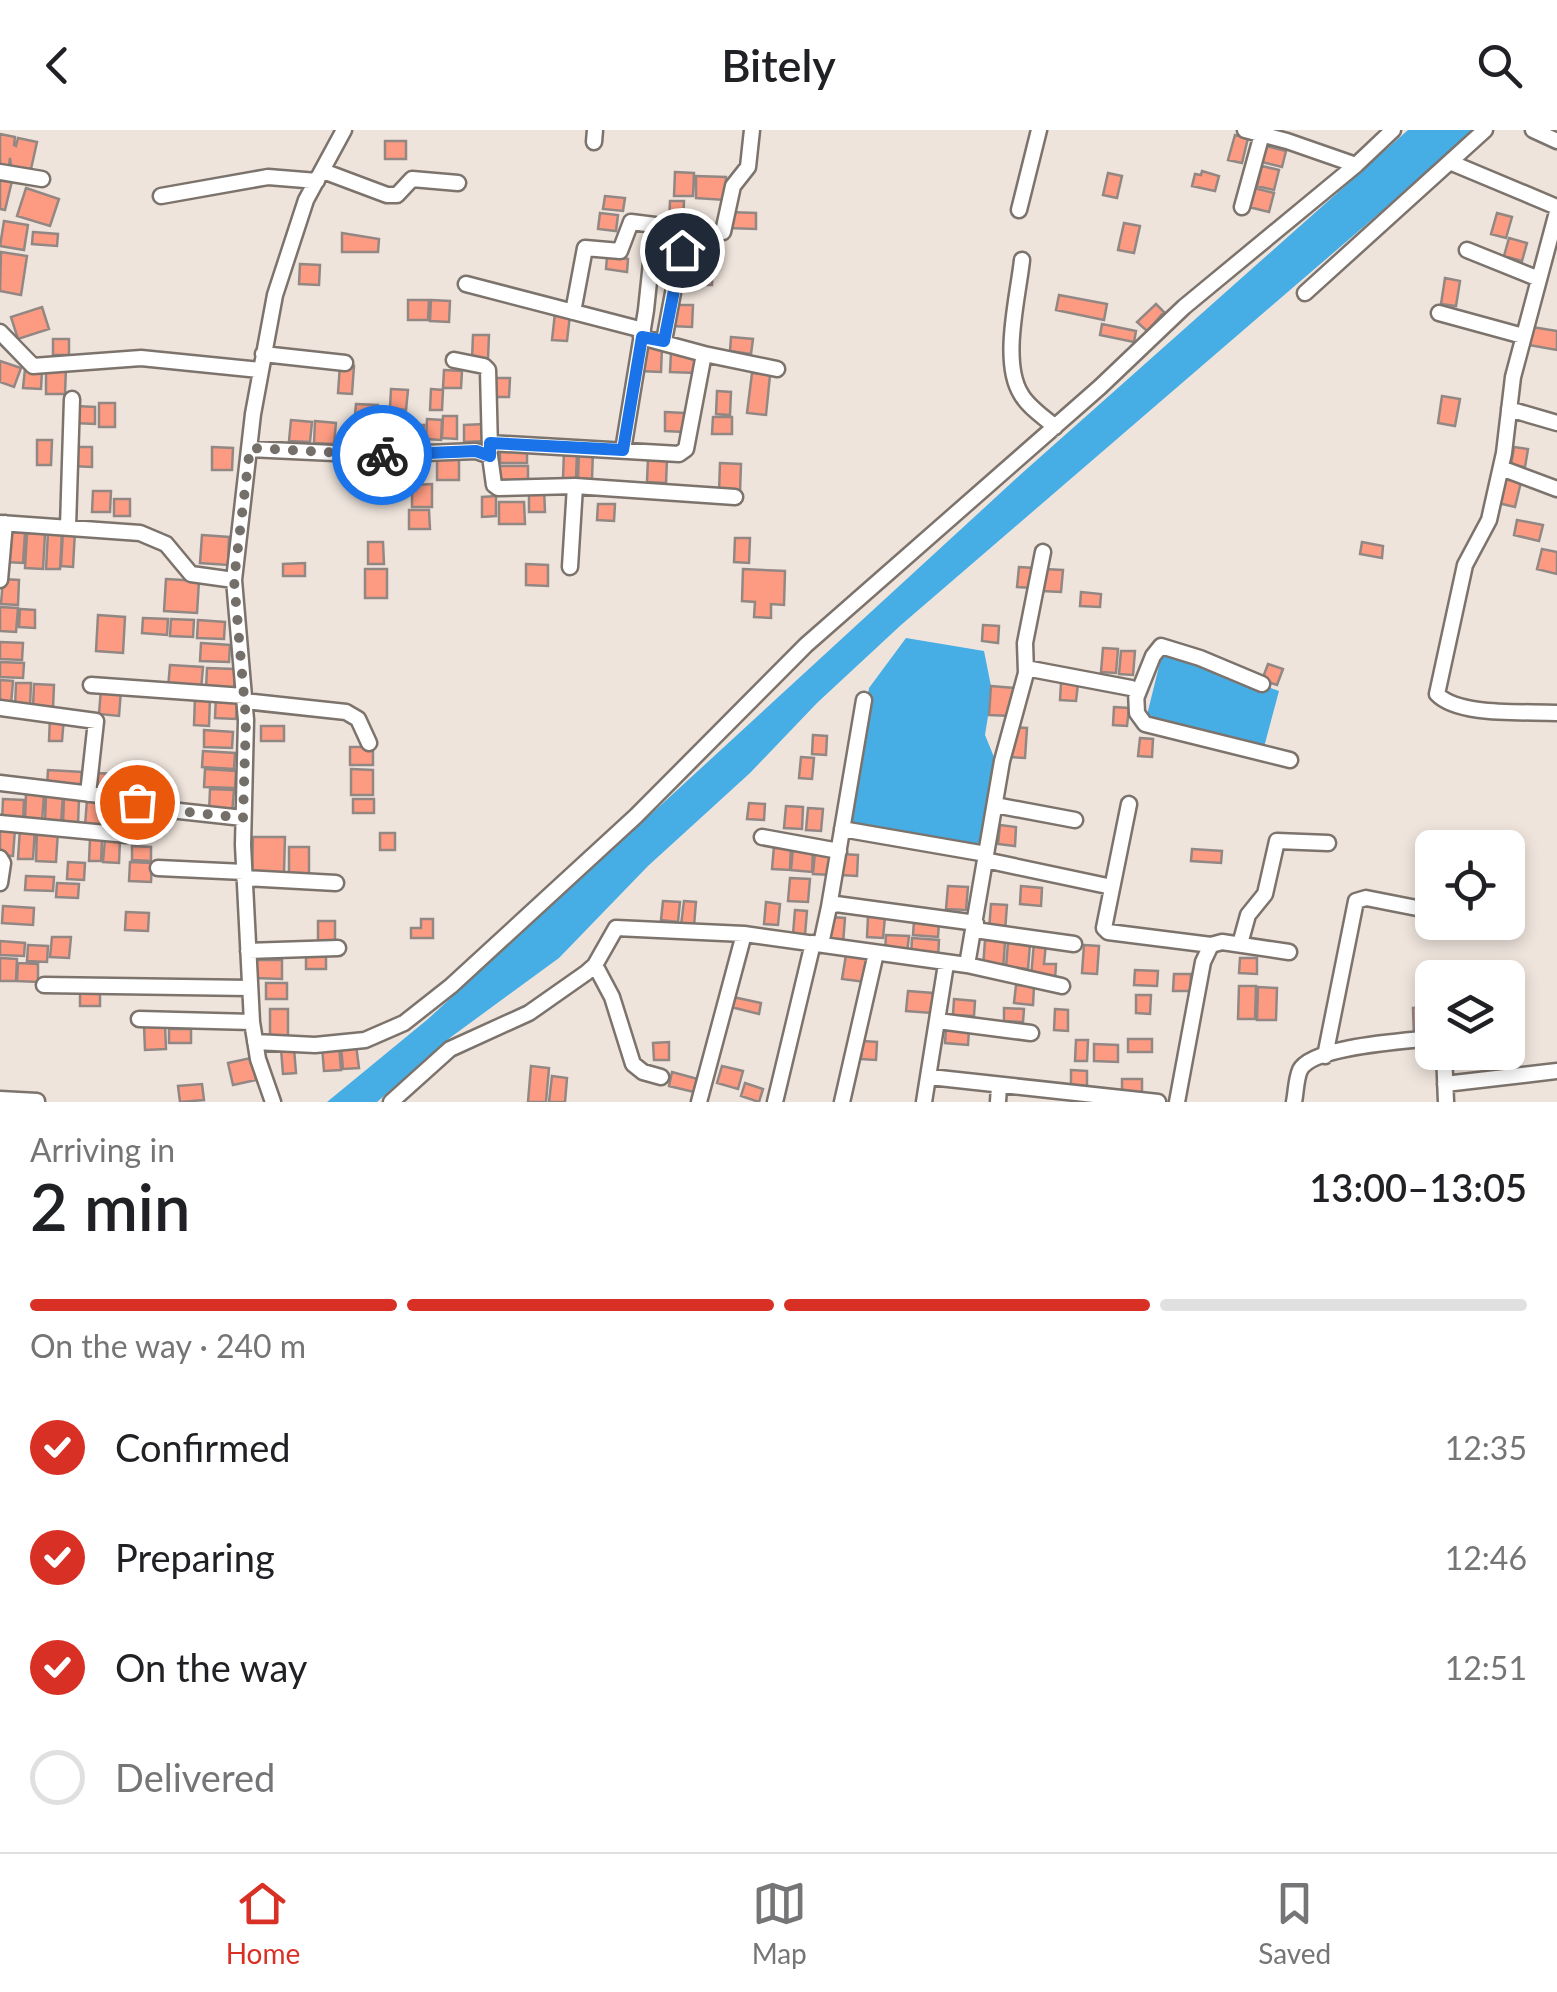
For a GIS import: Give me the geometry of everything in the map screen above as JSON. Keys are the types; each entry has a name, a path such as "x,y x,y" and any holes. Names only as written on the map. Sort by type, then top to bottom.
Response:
{"street":[{"path":"273,1102 252,1022 244,875 244,699 234,580 260,370 280,279 306,200 344,130"},
{"path":"723,232 733,186 748,167 752,130"},
{"path":"1019,210 1039,130"},
{"path":"1245,130 1288,135 1356,165"},
{"path":"255,1042 355,1042 380,1036 404,1023 450,986 636,816 806,645 1055,427 1184,307 1393,130"},
{"path":"1305,293 1485,130"},
{"path":"1533,130 1557,141"},
{"path":"1242,207 1262,134"},
{"path":"1452,163 1557,209 1524,336 1489,520 1469,555 1459,587 1438,686 1440,698 1475,709 1557,713"},
{"path":"0,172 42,179"},
{"path":"161,196 268,177 320,176 387,194 397,194 412,180 458,183"},
{"path":"574,312 585,248 620,251 630,222 654,225 623,450"},
{"path":"664,341 682,250"},
{"path":"1467,250 1539,279"},
{"path":"1022,260 1012,352 1015,382 1026,402 1055,427"},
{"path":"466,284 574,312 704,354 777,369"},
{"path":"1439,313 1524,336"},
{"path":"10,343 33,366 140,358 260,370"},
{"path":"263,354 345,363"},
{"path":"250,448 376,455 490,449 677,454 684,452 704,354"},
{"path":"454,360 488,370 490,449 494,485 498,488 576,486 734,497"},
{"path":"68,527 72,398"},
{"path":"1509,409 1557,422"},
{"path":"1501,468 1557,489"},
{"path":"570,567 576,486"},
{"path":"0,580 2,523 140,533 157,538 191,574 234,580"},
{"path":"967,965 1007,738 1026,672 1025,643 1043,552"},
{"path":"1262,684 1161,646 1137,696 1137,713 1145,724 1290,760"},
{"path":"1026,672 1038,669 1131,688 1137,696"},
{"path":"91,685 346,712 358,719 369,743"},
{"path":"775,1102 829,907 864,700"},
{"path":"0,708 96,722 88,794"},
{"path":"0,784 243,818"},
{"path":"1129,804 1103,924 1108,932 1289,952"},
{"path":"995,805 1075,820"},
{"path":"0,823 127,834"},
{"path":"842,829 986,857 1112,888"},
{"path":"762,836 839,851"},
{"path":"1240,944 1248,915 1265,894 1277,841 1328,843"},
{"path":"0,858 0,882"},
{"path":"158,868 336,883"},
{"path":"1325,1056 1356,901 1366,898 1415,908"},
{"path":"829,907 845,904 1074,944"},
{"path":"391,1102 450,1049 528,1013 595,965 616,928 744,934 967,965 1062,986"},
{"path":"700,1102 744,934"},
{"path":"1177,1102 1203,962 1210,945"},
{"path":"248,951 338,948"},
{"path":"842,1102 876,953"},
{"path":"924,1102 946,964"},
{"path":"595,965 612,998 633,1064 661,1078"},
{"path":"44,985 250,988"},
{"path":"139,1020 252,1022"},
{"path":"938,1020 1032,1033"},
{"path":"1294,1102 1302,1066 1361,1046 1415,1040"},
{"path":"1445,1070 1446,1102"},
{"path":"1445,1084 1557,1071"},
{"path":"930,1077 998,1094 1158,1102"},
{"path":"0,1098 37,1101"}],"water":[{"path":"1408,130 1476,130 901,625 817,703 750,773 648,866 559,958 451,1037 377,1102 327,1102 428,1019 1020,475"},
{"path":"906,638 984,651 992,691 985,735 994,757 980,845 848,825 869,688"},
{"path":"1163,650 1279,691 1264,747 1146,719"}],"building":[{"path":"0,134 15,137 16,146 18,138 37,142 31,169 11,166 10,158 9,166 0,164"},
{"path":"1235,135 1248,138 1242,163 1228,160"},
{"path":"385,141 406,141 406,159 385,159"},
{"path":"1266,146 1286,151 1282,167 1262,162"},
{"path":"1262,166 1279,170 1274,190 1257,186"},
{"path":"1202,171 1219,176 1215,191 1192,186 1195,174 1201,175"},
{"path":"675,172 694,173 693,196 674,196"},
{"path":"1108,173 1122,176 1117,198 1103,195"},
{"path":"696,176 726,177 725,200 696,198"},
{"path":"0,179 12,181 5,210 0,209"},
{"path":"26,188 59,199 50,226 17,216"},
{"path":"1254,188 1274,193 1269,212 1249,207"},
{"path":"605,196 625,198 623,211 603,209"},
{"path":"670,201 684,201 683,226 669,226"},
{"path":"729,212 756,213 756,229 728,228"},
{"path":"600,213 618,215 616,231 598,229"},
{"path":"1497,213 1512,217 1506,238 1491,234"},
{"path":"4,221 28,225 24,250 0,246"},
{"path":"1124,223 1140,226 1134,253 1118,250"},
{"path":"656,231 677,232 677,249 655,248"},
{"path":"33,232 58,234 57,246 32,244"},
{"path":"342,233 379,239 378,252 342,252"},
{"path":"1509,238 1527,243 1522,261 1504,256"},
{"path":"654,251 677,252 676,275 653,275"},
{"path":"1,252 27,256 21,295 0,291"},
{"path":"682,256 698,257 697,278 681,277"},
{"path":"607,257 628,259 627,272 606,269"},
{"path":"698,260 713,261 712,285 697,285"},
{"path":"300,264 320,265 319,285 299,284"},
{"path":"1445,278 1460,281 1456,306 1441,304"},
{"path":"1059,295 1107,304 1104,320 1056,310"},
{"path":"408,300 429,300 428,320 408,320"},
{"path":"431,300 450,301 449,322 430,321"},
{"path":"1156,304 1164,312 1147,331 1137,322"},
{"path":"672,305 693,305 692,327 671,326"},
{"path":"42,307 49,329 18,339 11,317"},
{"path":"555,313 570,315 567,341 552,340"},
{"path":"1102,324 1136,331 1134,342 1100,335"},
{"path":"1532,327 1557,331 1557,350 1529,345"},
{"path":"473,335 489,335 488,359 472,359"},
{"path":"731,337 753,339 751,354 730,351"},
{"path":"53,339 69,339 69,355 53,355"},
{"path":"641,346 662,347 661,372 640,371"},
{"path":"671,352 697,353 696,373 670,372"},
{"path":"0,361 21,368 14,387 0,382"},
{"path":"340,365 354,366 352,394 338,393"},
{"path":"46,368 66,368 65,394 46,394"},
{"path":"25,369 42,370 41,389 23,388"},
{"path":"444,370 462,371 461,388 443,388"},
{"path":"752,373 770,375 766,415 747,413"},
{"path":"494,378 510,378 509,397 493,397"},
{"path":"391,389 408,390 406,410 390,408"},
{"path":"431,389 443,390 442,410 430,410"},
{"path":"717,391 731,392 730,415 716,414"},
{"path":"1442,396 1460,399 1455,426 1438,423"},
{"path":"99,403 115,403 115,427 99,427"},
{"path":"356,404 378,405 377,417 355,415"},
{"path":"76,406 95,407 95,424 75,423"},
{"path":"665,412 684,413 684,432 665,431"},
{"path":"388,415 408,417 407,429 387,428"},
{"path":"443,416 457,416 457,439 442,438"},
{"path":"713,417 732,417 732,434 712,434"},
{"path":"427,419 442,420 441,440 426,439"},
{"path":"291,420 312,422 310,442 289,441"},
{"path":"315,421 336,423 334,444 314,443"},
{"path":"484,424 484,441 464,442 464,425"},
{"path":"410,425 424,425 422,448 409,447"},
{"path":"386,432 409,433 408,447 385,446"},
{"path":"37,440 52,440 51,465 37,465"},
{"path":"527,445 527,463 500,463 500,446"},
{"path":"71,447 92,447 92,467 71,466"},
{"path":"212,447 233,448 232,470 212,470"},
{"path":"1514,447 1528,449 1525,467 1511,465"},
{"path":"579,450 593,451 592,479 578,479"},
{"path":"564,451 577,451 576,480 563,479"},
{"path":"437,457 459,457 459,480 437,480"},
{"path":"648,458 667,459 666,483 647,482"},
{"path":"720,463 741,464 740,492 719,492"},
{"path":"499,466 528,466 528,484 499,484"},
{"path":"1504,479 1521,482 1515,507 1498,503"},
{"path":"432,484 432,507 412,507 412,485"},
{"path":"529,488 544,488 545,512 529,512"},
{"path":"93,491 111,491 110,512 92,512"},
{"path":"496,496 496,516 482,517 482,497"},
{"path":"114,499 130,499 130,516 114,516"},
{"path":"499,502 524,502 525,524 499,524"},
{"path":"598,504 615,504 614,521 597,520"},
{"path":"409,510 429,510 430,529 409,529"},
{"path":"1517,520 1543,525 1539,541 1514,535"},
{"path":"63,531 75,531 73,567 61,566"},
{"path":"8,532 25,533 23,563 6,562"},
{"path":"48,532 62,533 60,569 46,569"},
{"path":"27,533 45,534 43,569 25,568"},
{"path":"202,535 229,537 228,565 200,563"},
{"path":"735,538 750,538 749,563 734,562"},
{"path":"368,542 383,542 384,564 368,564"},
{"path":"1362,542 1383,546 1382,558 1360,554"},
{"path":"1542,549 1557,552 1557,574 1537,569"},
{"path":"305,563 305,576 283,576 283,564"},
{"path":"526,564 548,565 548,586 526,585"},
{"path":"1019,567 1034,568 1032,588 1017,587"},
{"path":"365,569 387,569 387,598 365,598"},
{"path":"743,569 785,571 784,605 771,604 771,618 754,617 755,602 742,601"},
{"path":"1044,569 1063,570 1061,592 1042,591"},
{"path":"3,579 19,580 18,605 1,604"},
{"path":"166,579 199,581 197,613 164,611"},
{"path":"1081,592 1101,594 1100,607 1080,606"},
{"path":"0,607 18,608 16,632 0,631"},
{"path":"20,609 35,610 35,628 19,627"},
{"path":"98,615 125,617 123,653 96,651"},
{"path":"143,618 168,619 167,635 142,633"},
{"path":"171,619 194,620 193,637 170,636"},
{"path":"198,620 225,622 224,639 197,638"},
{"path":"983,625 999,626 998,643 982,641"},
{"path":"0,642 23,643 22,660 0,659"},
{"path":"201,643 230,645 229,662 200,661"},
{"path":"1103,648 1118,649 1116,673 1101,672"},
{"path":"1121,651 1135,651 1133,675 1119,674"},
{"path":"0,662 24,663 23,678 0,677"},
{"path":"1268,664 1283,669 1277,685 1262,680"},
{"path":"170,665 203,667 201,690 168,688"},
{"path":"207,668 235,669 234,691 206,689"},
{"path":"0,680 13,681 11,705 0,705"},
{"path":"16,683 31,683 30,708 15,707"},
{"path":"1061,683 1078,684 1076,701 1060,700"},
{"path":"34,684 54,685 53,708 33,707"},
{"path":"991,686 1014,688 1012,716 989,715"},
{"path":"101,689 121,690 119,716 99,714"},
{"path":"216,696 237,697 236,719 215,718"},
{"path":"195,697 210,697 209,726 194,725"},
{"path":"1114,707 1129,708 1127,726 1113,725"},
{"path":"50,716 64,717 62,741 49,741"},
{"path":"261,726 284,726 284,741 261,741"},
{"path":"1012,727 1027,728 1025,758 1010,757"},
{"path":"204,730 233,732 232,748 204,747"},
{"path":"813,735 827,736 826,755 812,754"},
{"path":"1140,738 1153,739 1152,757 1138,756"},
{"path":"350,747 373,747 373,765 350,765"},
{"path":"203,751 235,753 234,769 202,767"},
{"path":"801,757 814,758 812,779 799,778"},
{"path":"205,769 236,771 235,788 204,787"},
{"path":"351,769 373,770 373,795 351,795"},
{"path":"48,770 82,772 81,788 47,786"},
{"path":"94,773 118,774 117,792 93,791"},
{"path":"210,789 234,790 232,814 209,813"},
{"path":"26,793 44,794 42,823 25,822"},
{"path":"46,793 63,794 61,824 45,823"},
{"path":"64,797 79,798 78,825 63,825"},
{"path":"3,799 24,800 23,823 2,822"},
{"path":"87,799 103,800 102,827 85,826"},
{"path":"353,799 374,799 374,813 353,813"},
{"path":"105,802 120,803 119,830 104,830"},
{"path":"749,803 765,804 764,820 747,819"},
{"path":"786,806 803,807 802,829 784,828"},
{"path":"808,808 823,809 821,831 806,830"},
{"path":"1000,825 1016,827 1015,846 998,844"},
{"path":"20,828 35,829 33,859 18,859"},
{"path":"0,829 15,829 13,856 0,855"},
{"path":"37,830 58,831 56,862 36,861"},
{"path":"380,833 395,833 395,850 380,850"},
{"path":"253,837 285,837 284,873 252,872"},
{"path":"90,839 102,840 101,861 89,861"},
{"path":"105,839 120,840 119,863 103,862"},
{"path":"132,846 151,847 151,861 132,860"},
{"path":"774,846 791,847 790,870 772,869"},
{"path":"289,847 309,847 309,878 289,878"},
{"path":"793,848 813,850 812,872 791,870"},
{"path":"1192,849 1222,851 1221,863 1191,861"},
{"path":"815,852 834,853 832,875 813,874"},
{"path":"842,854 858,855 857,876 841,875"},
{"path":"68,862 85,863 84,880 67,879"},
{"path":"130,862 152,863 151,882 129,881"},
{"path":"26,876 54,877 53,891 25,890"},
{"path":"790,878 810,879 808,902 788,901"},
{"path":"57,883 79,884 78,898 56,897"},
{"path":"948,886 968,887 966,910 946,909"},
{"path":"1021,886 1042,888 1041,906 1020,904"},
{"path":"663,901 680,902 678,922 661,920"},
{"path":"684,901 696,902 694,926 681,925"},
{"path":"766,902 780,904 778,925 764,924"},
{"path":"991,904 1007,905 1005,931 989,930"},
{"path":"3,906 34,908 33,925 2,923"},
{"path":"795,910 807,911 805,935 793,934"},
{"path":"126,912 149,913 148,931 125,930"},
{"path":"868,916 885,917 883,938 867,937"},
{"path":"830,917 845,918 843,944 828,943"},
{"path":"421,919 433,919 433,938 411,938 411,928 421,928"},
{"path":"318,921 335,921 335,945 318,944"},
{"path":"914,921 939,922 938,937 913,935"},
{"path":"886,935 909,936 907,953 885,952"},
{"path":"52,937 71,937 69,958 50,957"},
{"path":"912,938 939,940 938,958 911,956"},
{"path":"985,940 1005,942 1003,970 983,968"},
{"path":"0,941 25,943 24,956 0,955"},
{"path":"1008,942 1030,944 1028,969 1006,967"},
{"path":"1034,942 1046,943 1044,964 1056,964 1055,980 1031,978"},
{"path":"28,945 48,946 47,962 27,961"},
{"path":"1084,945 1099,946 1097,974 1082,973"},
{"path":"306,951 326,951 326,969 306,969"},
{"path":"846,955 870,958 866,982 842,979"},
{"path":"0,958 17,959 16,981 0,981"},
{"path":"1240,958 1257,958 1257,974 1239,973"},
{"path":"254,960 282,960 282,979 254,978"},
{"path":"18,963 38,964 38,982 17,981"},
{"path":"1135,970 1158,971 1157,986 1134,985"},
{"path":"1174,974 1191,974 1190,991 1173,991"},
{"path":"266,983 287,983 287,999 266,999"},
{"path":"1016,985 1034,986 1033,1005 1014,1003"},
{"path":"1239,986 1256,986 1255,1019 1238,1019"},
{"path":"1258,987 1277,988 1276,1020 1257,1020"},
{"path":"80,991 100,992 100,1006 80,1006"},
{"path":"908,991 933,993 932,1013 906,1011"},
{"path":"1136,995 1151,995 1150,1014 1136,1013"},
{"path":"733,997 761,1003 759,1014 731,1007"},
{"path":"954,999 975,1001 974,1016 953,1015"},
{"path":"1004,1008 1024,1009 1023,1022 1004,1021"},
{"path":"270,1009 288,1009 288,1041 270,1041"},
{"path":"1055,1009 1068,1010 1068,1031 1054,1030"},
{"path":"165,1025 166,1049 145,1050 144,1026"},
{"path":"946,1028 969,1030 968,1045 945,1043"},
{"path":"169,1029 191,1029 191,1043 169,1043"},
{"path":"1128,1039 1152,1039 1152,1052 1128,1052"},
{"path":"1076,1040 1088,1040 1087,1061 1075,1061"},
{"path":"863,1041 877,1042 876,1060 861,1059"},
{"path":"669,1042 669,1060 654,1060 653,1043"},
{"path":"1094,1044 1118,1045 1118,1062 1094,1061"},
{"path":"339,1045 341,1070 324,1071 322,1046"},
{"path":"356,1045 359,1068 343,1069 341,1046"},
{"path":"294,1048 296,1073 283,1074 281,1049"},
{"path":"251,1058 256,1080 233,1085 228,1063"},
{"path":"531,1066 549,1068 546,1102 528,1102"},
{"path":"722,1066 743,1071 738,1089 717,1083"},
{"path":"1071,1070 1087,1071 1087,1090 1071,1090"},
{"path":"672,1072 701,1080 698,1093 669,1086"},
{"path":"552,1076 567,1078 565,1102 549,1102"},
{"path":"1122,1079 1142,1079 1142,1097 1122,1097"},
{"path":"745,1083 763,1089 759,1102 741,1096"},
{"path":"202,1084 204,1100 180,1102 178,1086"}],"way so far":[{"path":"137,802 161,809 243,818 246,720 234,580 250,448 382,455"}],"route":[{"path":"382,455 476,451 490,456 490,443 623,450 642,337 664,341 682,250"}]}
